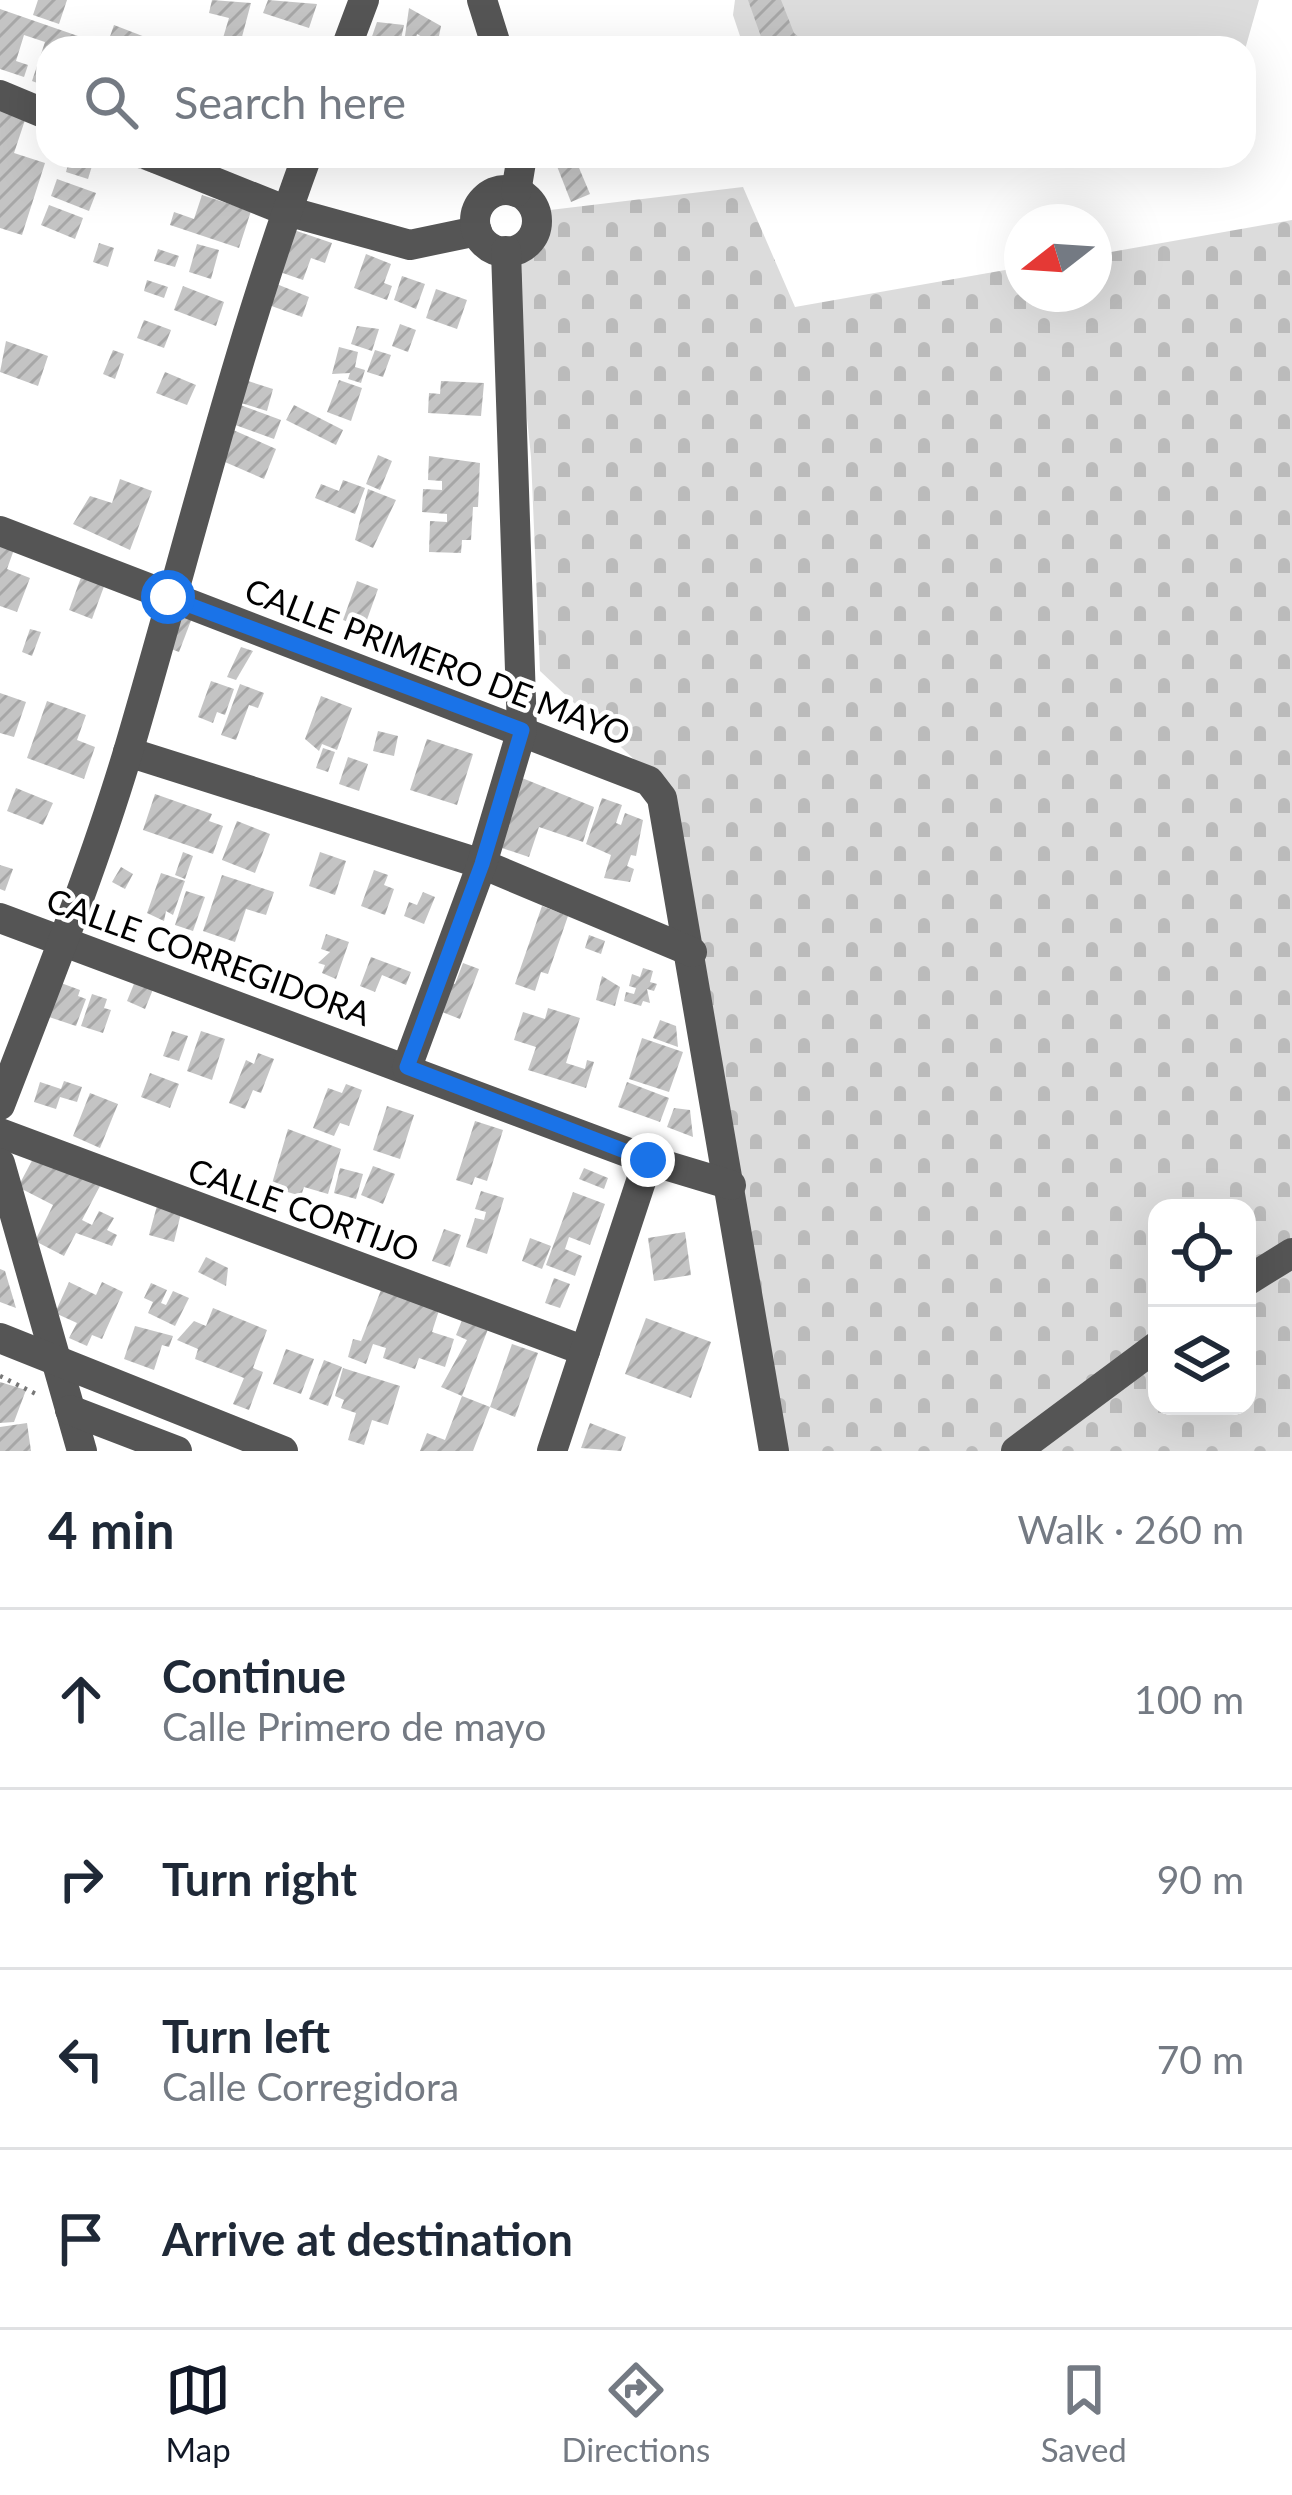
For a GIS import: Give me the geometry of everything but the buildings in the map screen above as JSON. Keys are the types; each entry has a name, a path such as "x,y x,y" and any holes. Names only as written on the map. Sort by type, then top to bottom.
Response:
{"street":[{"path":"350,36 364,0"},
{"path":"482,0 493,36"},
{"path":"0,95 36,110"},
{"path":"180,168 286,211 410,245 477,232"},
{"path":"0,1105 64,941 128,752 168,597 302,168"},
{"path":"516,192 520,168"},
{"path":"516,192 532,205 536,226 526,244 506,251 488,246 477,232 477,210 488,195 516,192"},
{"path":"407,1067 482,864 522,730 506,251"},
{"name":"CALLE PRIMERO DE MAYO","path":"0,531 649,781 662,798 692,952"},
{"path":"128,752 482,864 692,952 774,1451"},
{"name":"CALLE CORREGIDORA","path":"0,918 648,1160 730,1184"},
{"name":"CALLE CORTIJO","path":"0,1133 585,1351"},
{"path":"552,1451 648,1160"},
{"path":"0,1162 82,1451"},
{"path":"1256,1275 1292,1253"},
{"path":"0,1338 283,1451"},
{"path":"1016,1451 1148,1353"},
{"path":"70,1410 177,1451"}],"green space":[{"path":"735,0 1259,0 1249,36 740,36 733,15"},
{"path":"743,187 795,307 1004,270 1004,312 1112,312 1112,252 1292,220 1292,1451 763,1451 679,897 638,763 540,671 531,457 512,271 550,210"}],"route":[{"path":"168,597 522,730 482,864 407,1067 648,1160"}]}
